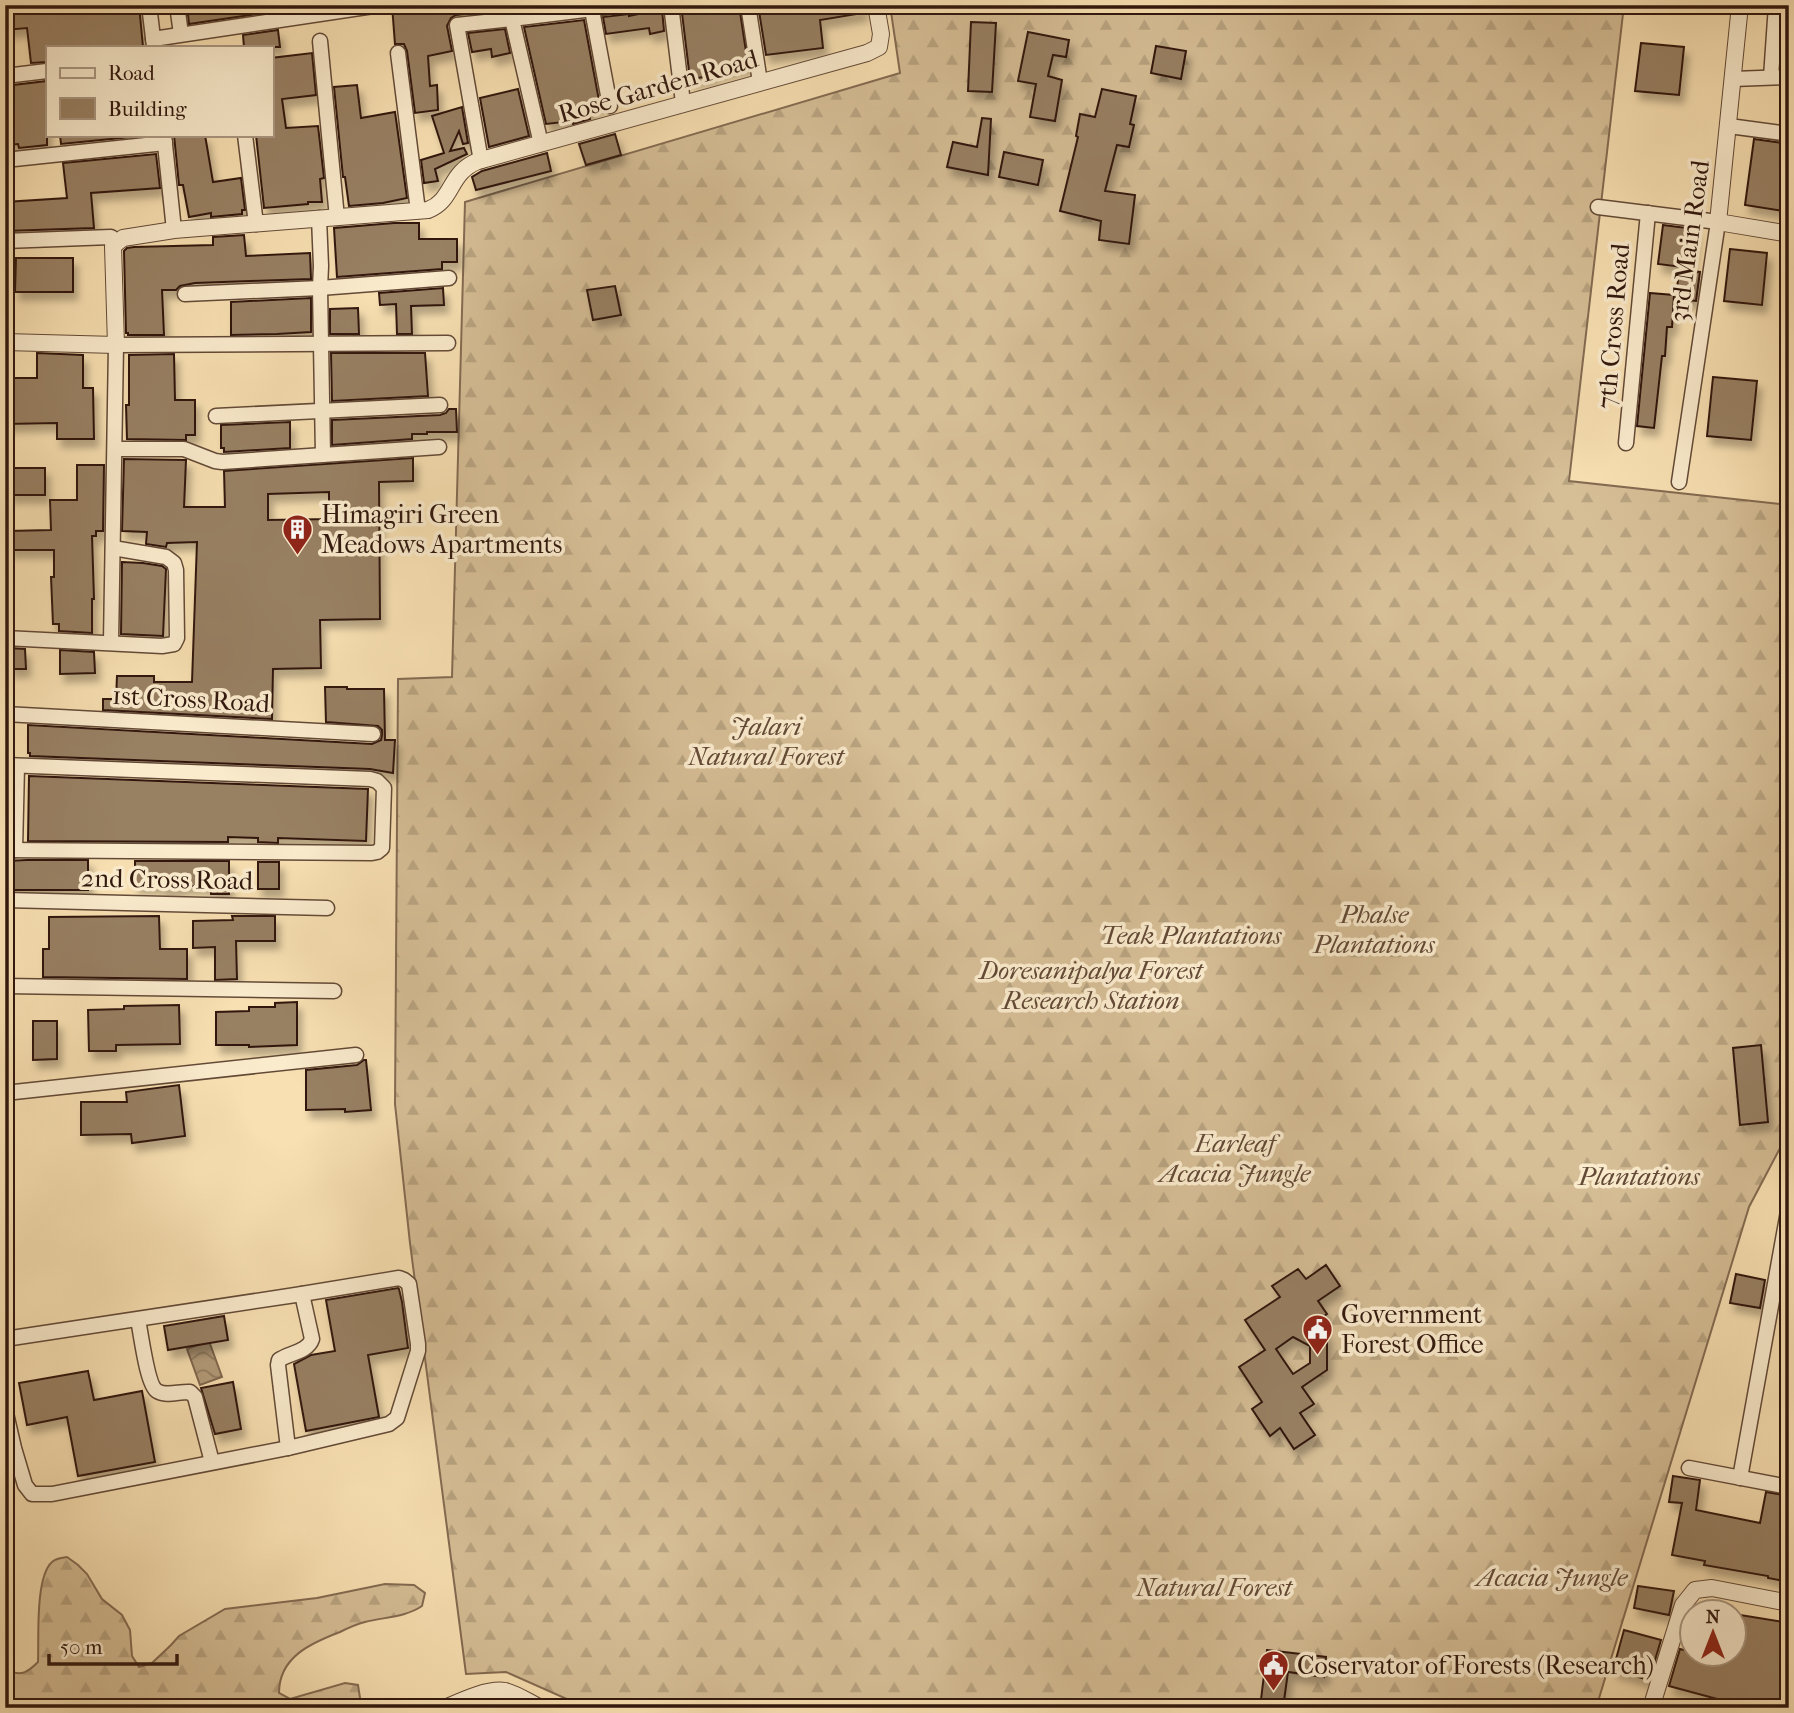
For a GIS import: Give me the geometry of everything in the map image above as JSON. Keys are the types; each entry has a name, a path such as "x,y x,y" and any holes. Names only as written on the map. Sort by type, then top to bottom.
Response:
{"street":[{"path":"149,5 154,43 181,34 380,5"},
{"path":"177,5 181,34"},
{"path":"481,161 457,25 625,5"},
{"path":"671,5 683,103"},
{"path":"748,5 760,82"},
{"name":"Rose Garden Road","path":"423,210 442,202 467,165 867,53 880,47 881,34 876,5"},
{"name":"3rd Main Road","path":"1679,482 1718,222 1740,5"},
{"path":"1771,77 1776,5"},
{"path":"592,9 610,106"},
{"path":"512,19 541,144"},
{"path":"320,41 337,218"},
{"path":"111,642 116,345 113,246 123,238 174,230 423,210 398,53"},
{"path":"5,76 46,71"},
{"path":"1733,79 1789,77"},
{"path":"1729,126 1789,134"},
{"path":"245,136 256,224"},
{"path":"5,160 164,139 174,230"},
{"path":"1598,206 1789,234"},
{"name":"7th Cross Road","path":"1626,443 1648,213"},
{"path":"319,218 323,455"},
{"path":"5,241 111,237 117,242"},
{"path":"185,294 320,288 449,278"},
{"path":"5,342 116,345 448,343"},
{"path":"216,416 440,405"},
{"path":"115,449 184,449 222,462 439,447"},
{"path":"5,638 162,646 174,644 177,638 174,563 166,556 113,548"},
{"name":"1st Cross Road","path":"5,714 373,734"},
{"path":"11,765 370,779 377,781 384,788 382,848 372,853 10,850 11,765"},
{"name":"2nd Cross Road","path":"5,900 327,908"},
{"path":"5,986 334,991"},
{"path":"5,1093 356,1055"},
{"path":"1740,1478 1788,1212"},
{"path":"5,1339 399,1278 409,1284 418,1344 397,1418 389,1424 288,1448 52,1494 32,1494 25,1485 10,1449 5,1409"},
{"path":"288,1448 278,1366 282,1357 311,1344 302,1294"},
{"path":"138,1320 150,1383 158,1392 190,1392 195,1398 212,1462"},
{"path":"1689,1468 1789,1487"},
{"path":"1651,1708 1683,1605 1695,1590 1712,1588 1789,1603"},
{"path":"445,1708 493,1691 504,1691 541,1708"}],"green space":[{"name":"Doresanipalya Forest Research Station","path":"890,5 1624,5 1569,481 1789,505 1789,1131 1749,1207 1596,1708 587,1708 506,1672 466,1674 410,1243 395,1104 398,679 452,677 465,202 900,73"},
{"path":"67,1557 87,1574 102,1599 122,1615 130,1630 132,1656 139,1667 152,1663 179,1636 225,1609 317,1598 385,1584 414,1585 425,1593 422,1606 416,1610 359,1624 318,1641 299,1653 284,1670 279,1693 290,1699 345,1683 358,1685 360,1698 356,1708 5,1708 5,1670 23,1673 38,1662 39,1609 43,1581 52,1562"}],"water":[{"path":"209,1341 222,1377 200,1385 187,1349"}],"building":[{"path":"5,5 139,5 143,46 46,46 46,62 31,63 27,28 5,30"},
{"path":"187,5 304,5 304,7 189,24"},
{"path":"392,5 545,5 456,15 451,18 447,26 452,51 428,56 430,86 437,85 438,110 415,113 407,51 404,44 395,44"},
{"path":"681,5 708,5 709,9 739,5 748,65 712,73 712,76 690,79"},
{"path":"758,5 863,5 863,13 820,20 823,48 766,55"},
{"path":"662,9 664,31 650,34 649,28 606,34 603,17 629,16"},
{"path":"584,20 600,106 588,108 590,119 573,124 572,121 546,124 524,27"},
{"path":"971,22 996,23 992,92 968,91"},
{"path":"505,29 510,53 492,57 491,49 472,52 468,33"},
{"path":"278,30 280,47 244,46 243,35"},
{"path":"1028,32 1069,40 1066,57 1053,55 1048,76 1062,80 1055,121 1030,117 1036,84 1018,81"},
{"path":"1641,43 1684,47 1679,95 1635,91"},
{"path":"1156,46 1186,51 1181,79 1151,73"},
{"path":"312,53 316,95 282,99 286,128 318,126 324,178 320,179 322,202 264,208 256,136 273,136 273,58"},
{"path":"46,81 47,145 19,148 18,144 5,145 5,86"},
{"path":"357,85 361,118 395,112 407,198 349,206 343,177 334,87"},
{"path":"518,89 529,136 489,147 480,98"},
{"path":"1102,89 1136,96 1130,124 1134,125 1129,147 1117,145 1105,191 1135,195 1129,244 1099,240 1101,221 1060,211 1078,137 1080,114 1095,117"},
{"path":"462,107 468,143 463,144 459,131 450,151 464,148 467,154 435,169 438,181 424,183 421,160 444,153 432,116"},
{"path":"982,118 991,119 988,175 947,167 953,142 977,147"},
{"path":"615,134 621,155 586,165 579,144"},
{"path":"60,136 141,136 61,144"},
{"path":"174,136 205,136 213,182 241,178 245,210 242,210 242,214 211,217 211,213 189,217 183,185 179,185"},
{"path":"1754,139 1789,144 1789,212 1745,205"},
{"path":"1004,152 1043,160 1038,185 999,177"},
{"path":"547,153 551,171 476,190 472,177 482,171"},
{"path":"156,154 160,188 91,193 94,228 5,231 5,202 67,198 63,163"},
{"path":"419,223 419,239 457,239 457,262 442,262 442,269 337,277 334,228"},
{"path":"1663,225 1695,229 1690,268 1658,264"},
{"path":"244,235 246,256 310,253 311,279 195,283 180,286 176,290 162,290 164,335 126,333 124,251 127,248 213,245 213,237"},
{"path":"1730,249 1767,253 1762,305 1724,301"},
{"path":"16,258 73,258 73,292 15,292"},
{"path":"1679,270 1700,272 1696,301 1676,299"},
{"path":"615,286 621,315 593,320 587,290"},
{"path":"443,288 444,305 411,306 412,334 397,334 396,304 380,305 379,293"},
{"path":"1650,293 1674,295 1672,327 1667,327 1665,356 1662,356 1654,428 1637,426"},
{"path":"311,298 311,332 231,335 231,302"},
{"path":"358,308 359,334 330,334 330,309"},
{"path":"37,353 83,355 83,388 93,388 94,439 57,439 57,423 5,424 5,378 37,378"},
{"path":"331,353 425,353 428,396 332,401"},
{"path":"174,354 175,400 195,400 195,435 186,435 186,440 127,439 129,355"},
{"path":"1713,377 1757,381 1751,440 1707,436"},
{"path":"449,409 456,409 457,432 427,432 412,434 412,439 332,445 332,420 440,415"},
{"path":"290,422 290,448 224,452 224,448 221,448 221,425"},
{"path":"413,458 413,481 379,482 380,619 320,620 321,668 273,669 272,719 103,710 103,699 116,699 117,676 154,676 154,682 192,682 197,542 167,543 166,547 146,544 147,532 122,531 124,459 186,460 184,507 225,507 224,471","holes":["329,492 329,519 268,520 268,494"]},
{"path":"77,465 104,465 103,531 96,531 96,536 92,536 92,633 59,631 59,624 53,624 51,577 54,577 54,550 8,550 8,531 51,530 50,500 77,500"},
{"path":"8,468 45,468 45,495 8,495"},
{"path":"122,562 162,566 166,569 163,636 121,634"},
{"path":"9,648 25,649 26,669 9,669"},
{"path":"60,650 94,652 95,673 60,674"},
{"path":"325,687 384,689 385,740 395,740 393,773 370,769 30,756 28,753 28,725 372,744 381,740 382,730 378,726 326,722"},
{"path":"29,776 368,789 366,841 278,838 278,843 258,842 258,838 228,837 228,842 28,841"},
{"path":"88,860 88,890 5,890 5,861"},
{"path":"135,861 229,861 229,894 211,894 211,886 162,889 162,885 135,886"},
{"path":"258,862 279,862 279,889 258,889"},
{"path":"159,916 160,949 187,949 187,979 43,977 43,949 49,949 49,917"},
{"path":"232,916 275,916 275,941 236,941 237,979 215,980 215,947 193,948 193,921 233,920"},
{"path":"297,1002 297,1045 216,1045 216,1012 249,1011 249,1007 275,1007 275,1003"},
{"path":"179,1005 180,1044 116,1045 116,1051 89,1051 88,1010"},
{"path":"33,1021 57,1021 57,1059 33,1060"},
{"path":"1761,1045 1768,1122 1740,1125 1733,1048"},
{"path":"364,1060 371,1110 306,1110 306,1070 357,1065"},
{"path":"179,1085 185,1136 132,1143 131,1134 81,1135 81,1102 127,1102 126,1092"},
{"name":"Government Forest Office","path":"1326,1265 1340,1286 1318,1301 1327,1314 1317,1321 1327,1335 1327,1370 1302,1387 1314,1404 1300,1413 1315,1435 1294,1449 1280,1428 1270,1436 1252,1409 1262,1402 1239,1367 1265,1350 1245,1320 1280,1297 1272,1286 1298,1269 1306,1279","holes":["1293,1337 1310,1346 1310,1363 1293,1374 1276,1349"]},
{"path":"1736,1274 1765,1280 1760,1308 1730,1303"},
{"path":"398,1288 408,1348 368,1355 379,1417 306,1431 294,1364 311,1355 335,1351 326,1300"},
{"path":"224,1316 228,1340 168,1350 164,1326"},
{"path":"88,1371 94,1400 142,1391 155,1462 78,1476 67,1417 27,1425 19,1383"},
{"path":"233,1382 241,1429 215,1434 201,1388"},
{"path":"1673,1476 1700,1480 1696,1510 1760,1523 1766,1492 1789,1496 1789,1582 1704,1565 1705,1561 1672,1555 1682,1503 1669,1502"},
{"path":"1638,1586 1674,1591 1669,1615 1634,1608"},
{"path":"1748,1616 1789,1623 1789,1708 1720,1708 1721,1700 1669,1686 1678,1656 1678,1668 1748,1668"},
{"path":"1624,1630 1661,1640 1649,1680 1613,1670"},
{"name":"Coservator of Forests (Research)","path":"1267,1650 1326,1657 1324,1677 1288,1672 1283,1708 1260,1708"}],"place":[{"name":"Himagiri Green Meadows Apartments","path":"298,556"},
{"name":"Government Forest Office","path":"1318,1356"},
{"name":"Coservator of Forests (Research)","path":"1274,1692"}],"park label":[{"name":"Jalari Natural Forest","path":"766,741"},
{"name":"Phalse Plantations","path":"1374,929"},
{"name":"Teak Plantations","path":"1191,935"},
{"name":"Earleaf Acacia Jungle","path":"1235,1158"},
{"name":"Plantations","path":"1639,1176"},
{"name":"Acacia Jungle","path":"1552,1577"},
{"name":"Natural Forest","path":"1214,1587"}]}
